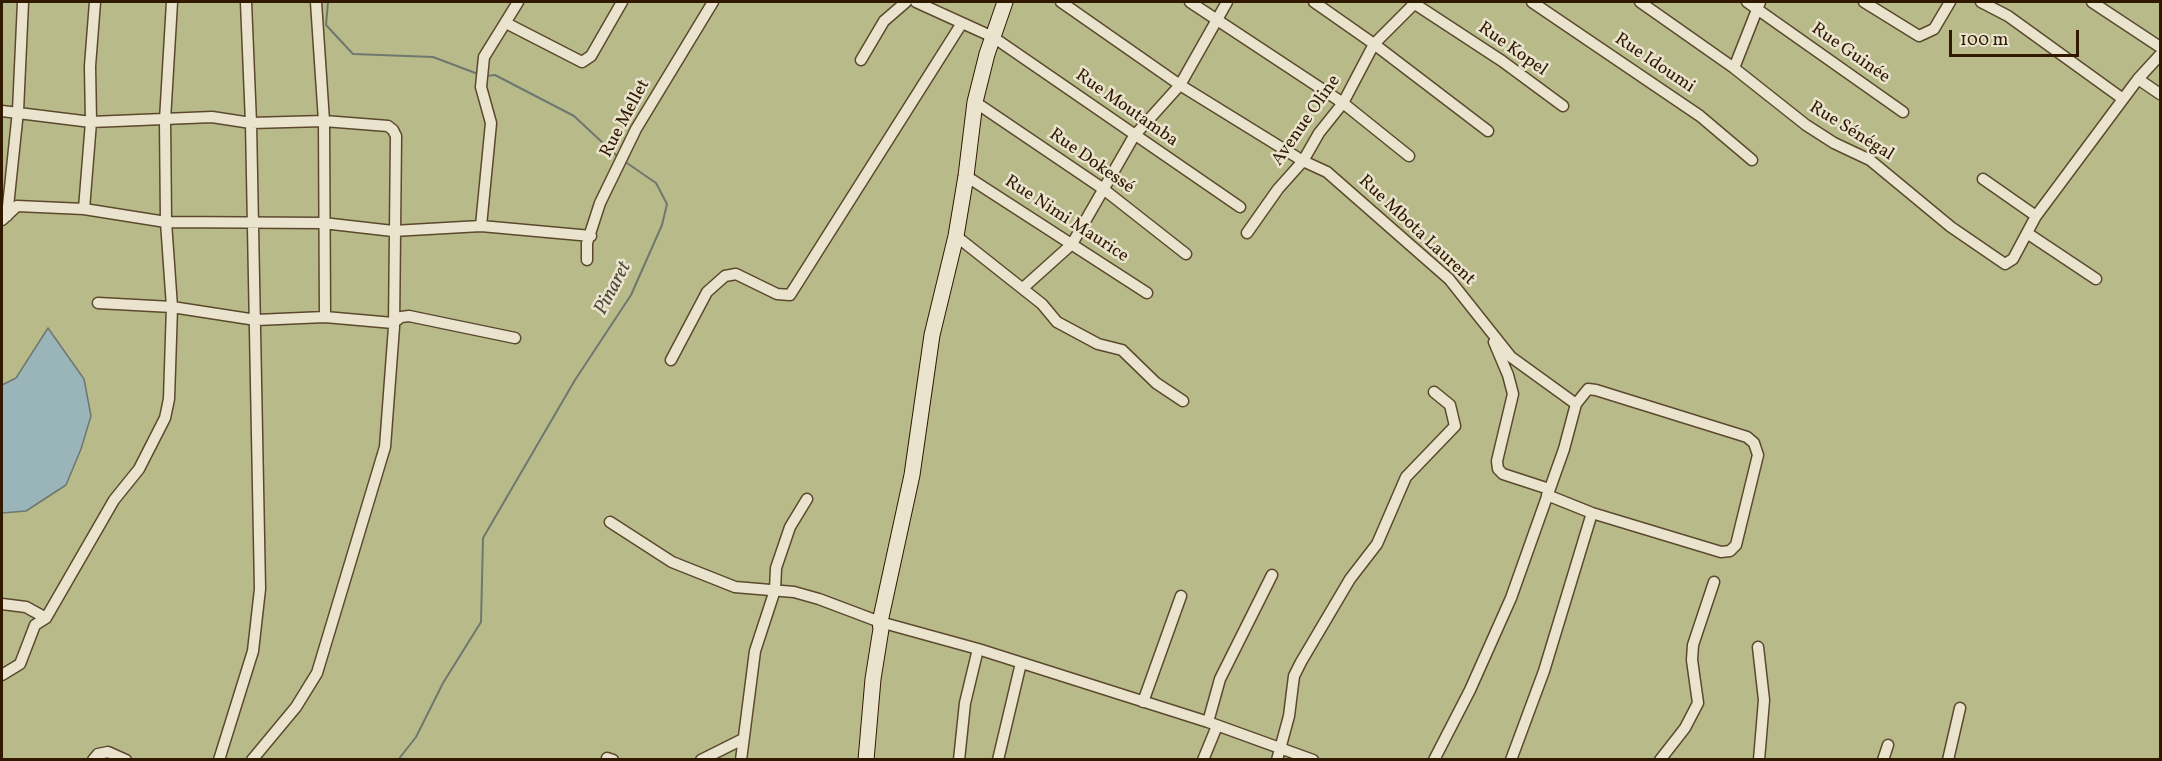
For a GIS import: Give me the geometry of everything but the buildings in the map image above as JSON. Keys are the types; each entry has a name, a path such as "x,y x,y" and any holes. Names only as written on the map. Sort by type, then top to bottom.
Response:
{"main road":[{"path":"867,759 873,679 881,629 879,622 912,475 932,335 956,236 975,102 1005,2"}],"street":[{"path":"4,218 18,111 23,2"},
{"path":"84,209 91,122 90,66 95,2"},
{"path":"2,675 20,664 35,625 46,618 114,500 139,469 159,434 170,399 172,307 166,222 165,120 172,2"},
{"path":"219,759 229,723 248,673 258,621 255,320 246,2"},
{"path":"316,2 324,121 325,317"},
{"path":"481,226 491,123 481,87 484,57 518,2"},
{"path":"506,22 582,62 591,56 622,2"},
{"name":"Rue Mellet","path":"587,260 587,243 600,203 636,129 713,2"},
{"path":"861,60 884,21 906,2"},
{"name":"Rue Moutamba","path":"916,2 993,37 1240,207"},
{"name":"Rue Mbota Laurent","path":"1061,2 1180,85 1303,161 1327,172 1449,279 1511,357 1576,404"},
{"path":"1190,2 1343,103 1409,156"},
{"path":"1023,288 1072,244 1102,188 1134,136 1180,85 1215,18 1227,2"},
{"path":"1314,2 1374,44 1488,131"},
{"name":"Avenue Oline","path":"1247,233 1278,189 1303,161 1319,133 1343,103 1374,44 1414,2"},
{"name":"Rue Kopel","path":"1414,2 1502,61 1563,106"},
{"name":"Rue Idoumi","path":"1532,2 1690,109 1752,160"},
{"name":"Rue Sénégal","path":"1640,2 1734,68 1806,124 1834,143 1870,160 1999,261 2005,264 2013,259 2027,233"},
{"path":"1864,2 1918,36 1934,29 1950,2"},
{"path":"1981,2 2008,16 2123,99"},
{"path":"2092,2 2160,47"},
{"path":"1734,68 1754,3"},
{"name":"Rue Guinée","path":"1754,3 1903,112"},
{"path":"671,360 707,291 725,276 736,274 777,294 790,295 962,23"},
{"path":"2096,279 2027,233 2036,216 2123,99 2160,55"},
{"path":"2138,79 2160,94"},
{"name":"Rue Dokessé","path":"975,102 1102,188 1186,254"},
{"path":"2,111 18,111 91,122 212,117 251,123 324,121 388,126 396,136 393,322 385,447 317,673 296,707 252,759"},
{"name":"Rue Nimi Maurice","path":"966,176 1147,293"},
{"path":"1983,179 2036,216"},
{"path":"4,218 17,206 84,209 166,222 323,223 393,231 481,226 591,236"},
{"path":"956,236 1023,288 1057,322 1098,345 1122,350 1156,383 1183,401"},
{"path":"98,303 172,307 255,320 325,317 393,322 401,316 409,316 515,338"},
{"path":"1434,759 1502,620 1548,492 1576,404 1588,389 1747,437 1754,442 1758,454 1736,545 1730,551 1721,552 1592,513 1548,492 1503,474 1498,469 1497,461 1513,394 1508,375 1489,332"},
{"path":"1276,759 1278,746 1289,716 1294,676 1300,662 1350,579 1377,544 1406,477 1455,426 1450,405 1434,392"},
{"path":"741,759 755,651 775,590 776,568 790,527 807,499"},
{"path":"1511,759 1544,671 1592,513"},
{"path":"610,522 672,562 735,587 775,590 819,599 879,622 978,649 1313,759"},
{"path":"1203,759 1220,679 1272,575"},
{"path":"1660,759 1685,728 1698,703 1692,660 1693,645 1714,582"},
{"path":"1143,702 1181,596"},
{"path":"2,604 26,607 46,618"},
{"path":"1758,647 1764,700 1759,759"},
{"path":"959,759 965,703 978,649"},
{"path":"998,759 1021,663"},
{"path":"1947,759 1960,708"},
{"path":"701,759 743,739"},
{"path":"1883,759 1888,745"},
{"path":"93,759 98,754 108,752 126,759"}],"green space":[{"path":"2,2 2160,2 2160,759 2,759"}],"water":[{"path":"48,328 84,379 91,416 81,449 66,485 26,511 2,513 2,385 16,378"}],"waterway":[{"name":"Pinaret","path":"328,2 326,25 353,54 433,57 478,74"},
{"name":"Pinaret","path":"486,76 495,75 574,116 619,158"},
{"name":"Pinaret","path":"398,760 416,737 443,683 481,622 483,538 575,380 631,295 662,225 667,204 656,183 624,161"}]}
